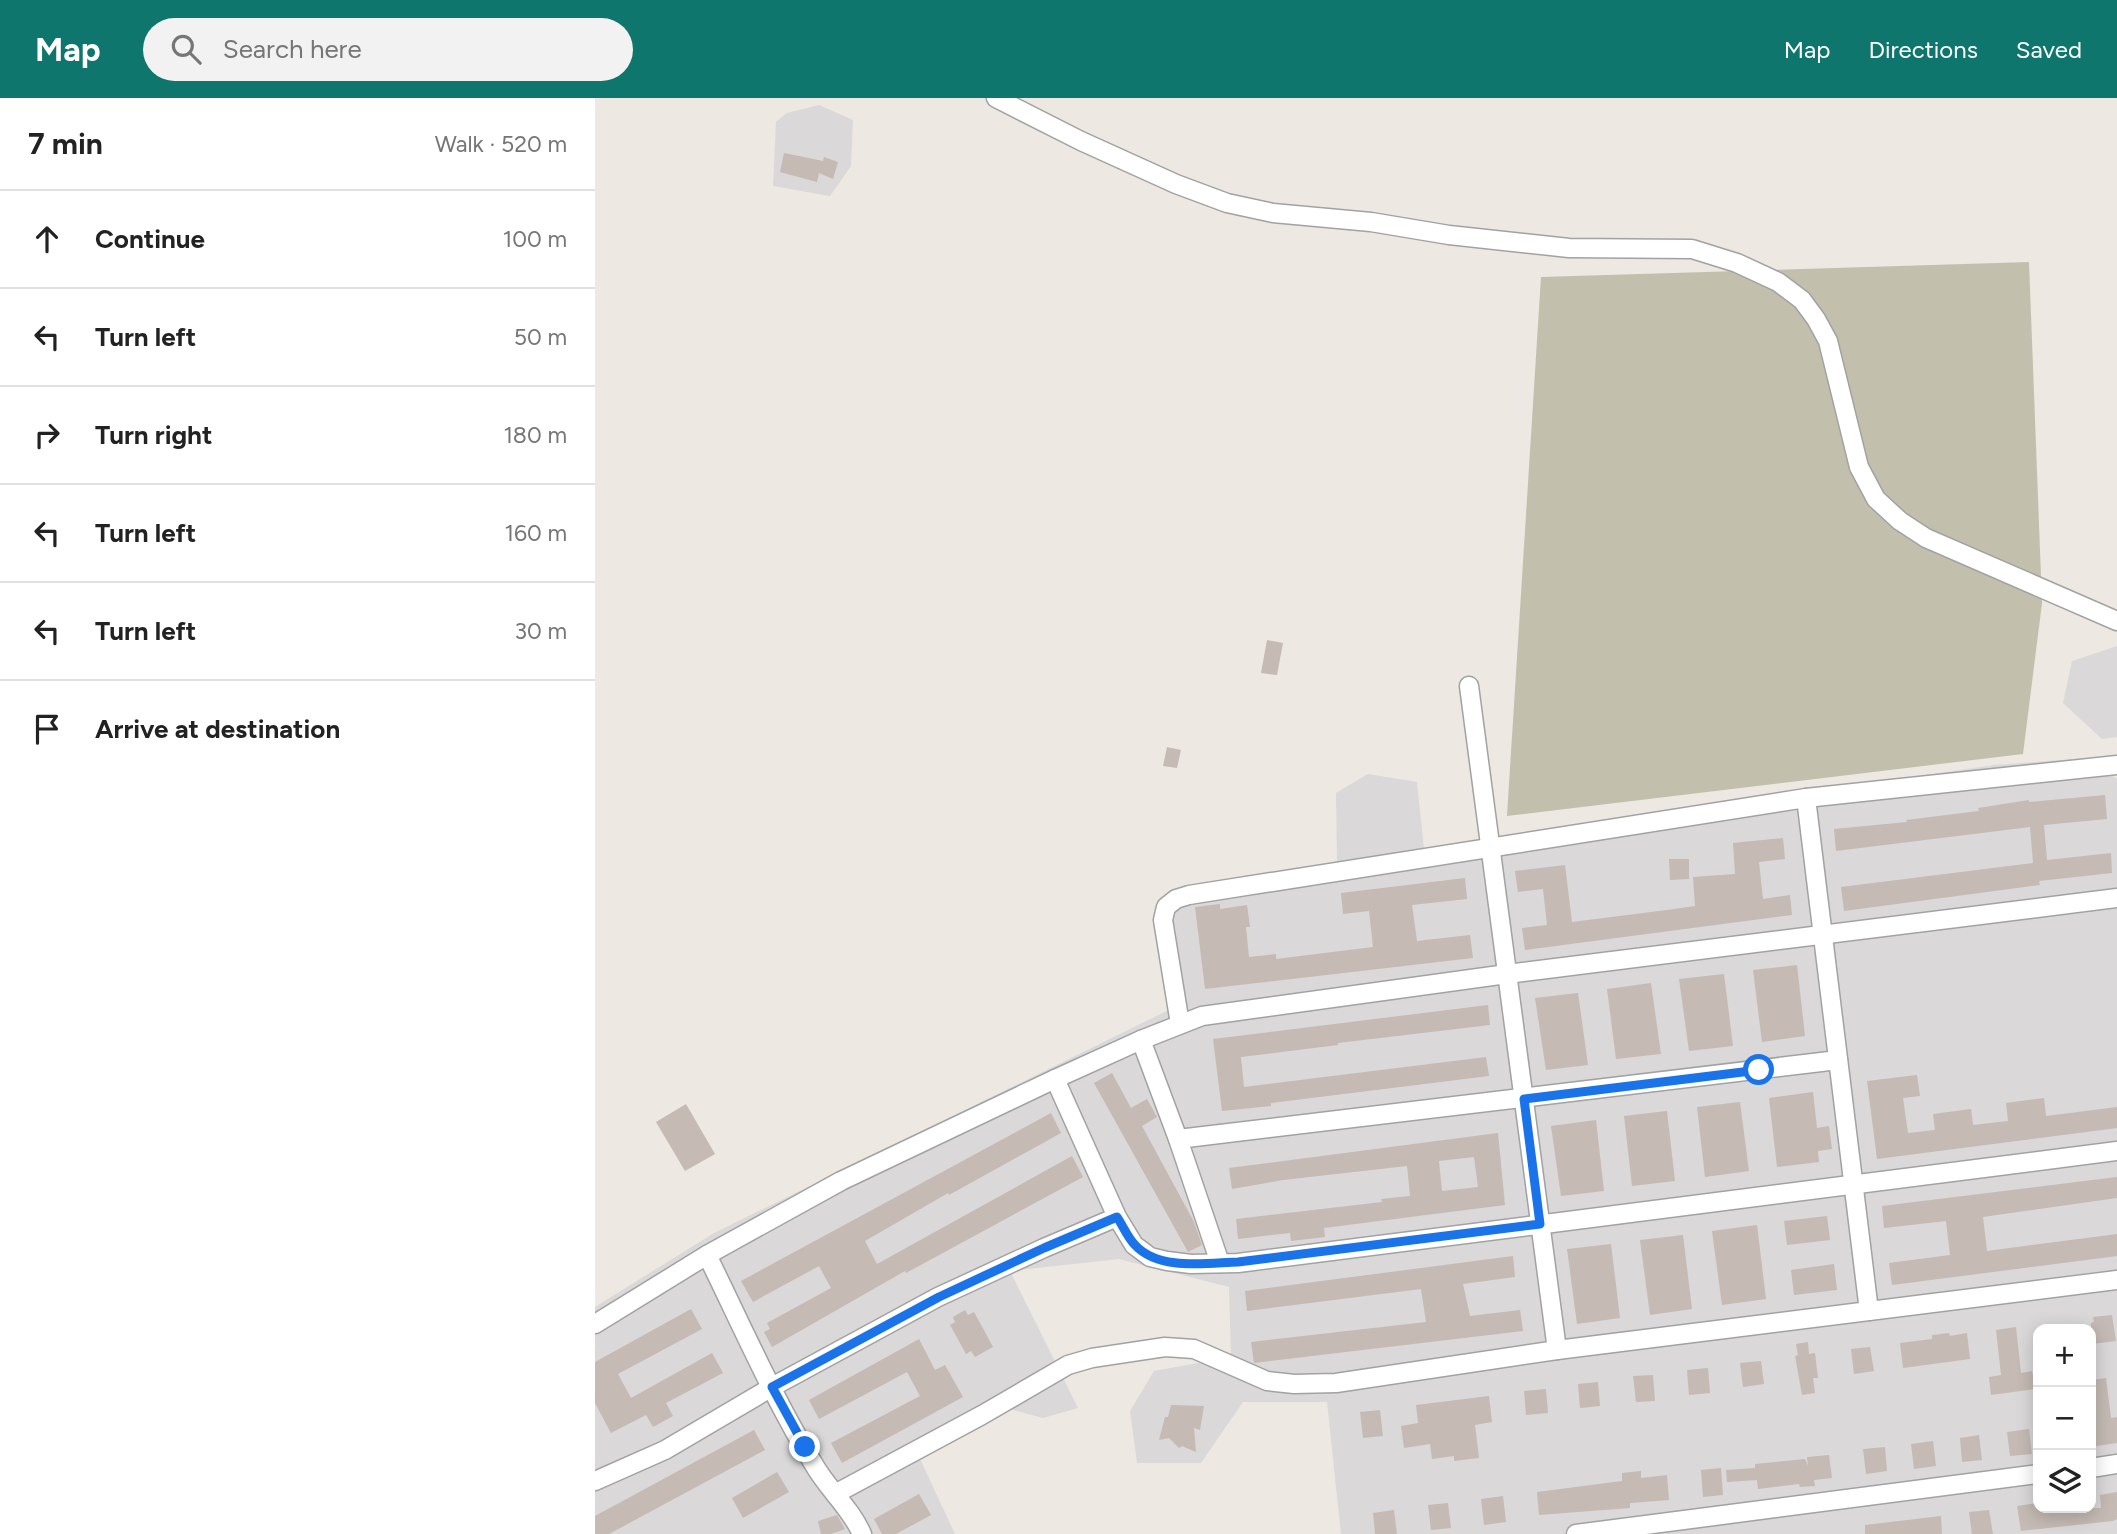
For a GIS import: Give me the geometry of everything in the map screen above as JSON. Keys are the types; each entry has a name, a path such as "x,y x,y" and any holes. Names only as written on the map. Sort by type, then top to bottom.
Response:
{"street":[{"path":"996,98 1081,141 1227,203 1273,213 1371,222 1449,235 1569,248 1692,249 1737,263 1778,282 1802,300 1828,341 1859,467 1875,499 1926,538 2117,621"},
{"path":"1469,686 1557,1350"},
{"path":"1180,1024 1163,920 1165,907 1176,899 1223,888 1491,849 1806,798 2117,765"},
{"path":"1806,798 1869,1311"},
{"path":"595,1324 707,1255 841,1181 1055,1079 1141,1040 1202,1017 1507,974 2117,898"},
{"path":"1141,1040 1220,1263"},
{"path":"1178,1139 1837,1060"},
{"path":"1055,1079 1117,1217 1134,1245 1150,1257 1191,1264 1252,1261 2117,1151"},
{"path":"595,1481 665,1450 772,1387 939,1297 1117,1217"},
{"path":"707,1255 772,1387 816,1468 857,1523 862,1534"},
{"path":"835,1494 982,1415 1067,1365 1092,1358 1165,1347 1194,1349 1267,1381 1294,1384 1336,1383 1557,1350 2117,1280"},
{"path":"2096,1467 2117,1464"},
{"path":"1576,1534 2033,1475"}],"shaded area":[{"path":"819,105 853,120 851,166 830,196 773,186 776,122 787,113"},
{"path":"2029,262 2042,603 2023,754 1507,816 1541,277"},
{"path":"2117,646 2117,737 2102,739 2063,703 2072,661"},
{"path":"2087,758 2117,779 2117,1534 1341,1534 1327,1402 1243,1402 1201,1463 1137,1463 1130,1411 1154,1371 1231,1357 1229,1287 1119,1259 1010,1271 1078,1408 1043,1418 987,1403 913,1444 955,1534 595,1534 595,1307 714,1233 1183,1003 1168,896 1337,862 1336,793 1368,774 1417,782 1424,849 1994,765"}],"building":[{"path":"784,153 823,161 824,157 838,162 833,179 819,173 817,182 780,172"},
{"path":"1267,640 1283,643 1277,675 1261,673"},
{"path":"1167,747 1181,750 1177,768 1163,766"},
{"path":"2105,795 2107,819 2044,825 2047,860 2111,853 2112,873 2039,881 2040,885 1844,911 1841,887 2033,863 2030,827 1836,851 1834,829 1907,822 1906,820 1979,811 1978,808 2029,800"},
{"path":"1783,838 1785,859 1759,862 1763,899 1790,895 1792,915 1525,950 1522,928 1547,925 1543,889 1518,892 1515,871 1565,865 1572,922 1695,906 1693,877 1735,874 1733,843"},
{"path":"1669,859 1689,859 1689,879 1670,880"},
{"path":"1465,878 1467,899 1412,905 1417,941 1470,935 1473,958 1205,989 1195,907 1220,904 1220,909 1247,905 1250,927 1246,927 1249,957 1276,954 1276,959 1373,947 1369,911 1343,914 1341,893"},
{"path":"1797,965 1805,1036 1762,1042 1753,970"},
{"path":"1724,974 1733,1046 1689,1051 1679,979"},
{"path":"1651,983 1661,1054 1616,1059 1607,989"},
{"path":"1578,993 1588,1065 1546,1070 1535,998"},
{"path":"1488,1005 1490,1025 1241,1057 1244,1087 1486,1057 1489,1076 1222,1111 1213,1039"},
{"path":"1112,1073 1131,1108 1147,1099 1157,1117 1142,1126 1194,1222 1202,1245 1188,1252 1094,1083"},
{"path":"1917,1075 1920,1096 1903,1098 1908,1133 1935,1130 1933,1114 1971,1109 1973,1125 2008,1121 2006,1103 2044,1098 2046,1116 2117,1107 2117,1128 1877,1159 1867,1081"},
{"path":"1813,1092 1817,1128 1829,1126 1832,1149 1818,1151 1819,1162 1777,1167 1769,1098"},
{"path":"1740,1102 1749,1171 1705,1177 1697,1107"},
{"path":"686,1104 715,1154 685,1171 656,1122"},
{"path":"1667,1111 1675,1181 1632,1186 1624,1116"},
{"path":"1051,1113 1061,1133 865,1241 877,1264 1072,1156 1083,1177 906,1273 905,1271 772,1347 764,1332 770,1329 767,1323 831,1288 819,1266 753,1302 741,1281"},
{"path":"1596,1120 1604,1191 1561,1196 1551,1126"},
{"path":"1498,1133 1505,1205 1324,1228 1325,1237 1291,1241 1290,1233 1238,1239 1236,1219 1382,1202 1381,1199 1410,1196 1407,1166 1283,1180 1232,1189 1229,1168","holes":["1474,1157 1478,1187 1442,1191 1439,1161"]},
{"path":"2117,1177 2117,1198 1983,1217 1987,1251 2117,1234 2117,1256 1892,1285 1889,1263 1950,1255 1946,1221 1884,1228 1882,1206"},
{"path":"1827,1216 1830,1240 1787,1245 1784,1221"},
{"path":"1757,1225 1766,1299 1722,1305 1712,1231"},
{"path":"1683,1235 1692,1309 1650,1315 1640,1240"},
{"path":"1611,1244 1620,1318 1577,1324 1567,1249"},
{"path":"1513,1256 1515,1277 1463,1284 1470,1316 1520,1310 1523,1331 1254,1363 1251,1342 1426,1322 1421,1289 1247,1311 1245,1291"},
{"path":"1834,1264 1837,1290 1794,1295 1791,1270"},
{"path":"691,1309 702,1329 618,1374 631,1398 712,1353 723,1373 666,1403 673,1416 653,1427 646,1415 611,1433 595,1403 595,1362"},
{"path":"965,1310 968,1315 974,1312 993,1347 975,1357 971,1351 966,1354 950,1325 955,1322 953,1317"},
{"path":"2112,1315 2116,1341 2096,1343 2096,1324 2091,1324 2094,1322 2093,1317"},
{"path":"2016,1327 2021,1373 2032,1371 2033,1389 1991,1395 1989,1377 2001,1375 1996,1330"},
{"path":"1949,1333 1950,1336 1967,1333 1970,1359 1903,1368 1900,1343 1932,1339 1932,1335"},
{"path":"919,1339 935,1370 945,1365 963,1397 842,1463 831,1443 920,1396 907,1372 819,1419 809,1400"},
{"path":"1808,1342 1809,1354 1815,1353 1818,1378 1813,1378 1815,1393 1802,1395 1795,1356 1798,1355 1796,1344"},
{"path":"1870,1347 1874,1371 1854,1374 1851,1349"},
{"path":"1761,1361 1764,1384 1743,1387 1740,1363"},
{"path":"1708,1368 1710,1393 1689,1395 1687,1370"},
{"path":"1653,1375 1655,1401 1636,1402 1633,1376"},
{"path":"2106,1378 2111,1418 2117,1417 2117,1443 2096,1446 2096,1379"},
{"path":"1598,1382 1600,1406 1580,1408 1578,1384"},
{"path":"1546,1389 1548,1413 1526,1415 1524,1391"},
{"path":"1489,1396 1492,1422 1475,1425 1479,1458 1454,1461 1454,1456 1432,1459 1430,1444 1404,1448 1401,1426 1418,1423 1416,1405"},
{"path":"1171,1405 1204,1406 1200,1430 1194,1428 1196,1452 1182,1446 1179,1448 1169,1438 1159,1440"},
{"path":"1380,1410 1383,1436 1363,1438 1360,1412"},
{"path":"2029,1429 2032,1454 2010,1456 2007,1432"},
{"path":"754,1430 765,1450 609,1534 595,1534 595,1516"},
{"path":"1979,1435 1982,1460 1962,1462 1960,1438"},
{"path":"1933,1441 1936,1466 1914,1469 1911,1444"},
{"path":"1885,1447 1887,1471 1866,1474 1863,1449"},
{"path":"1829,1455 1832,1478 1814,1480 1815,1486 1800,1487 1799,1484 1758,1489 1757,1480 1727,1482 1726,1470 1805,1459 1808,1466 1807,1457"},
{"path":"1721,1468 1723,1495 1703,1497 1701,1470"},
{"path":"1641,1471 1641,1478 1667,1475 1669,1500 1630,1503 1630,1508 1539,1515 1537,1492 1622,1481 1622,1473"},
{"path":"777,1472 789,1492 743,1518 732,1498"},
{"path":"2117,1492 2117,1519 2021,1531 2017,1506 2033,1504 2033,1513 2096,1513 2096,1508 2101,1508 2100,1495"},
{"path":"919,1494 931,1515 896,1534 882,1534 874,1519"},
{"path":"1503,1496 1506,1522 1484,1525 1481,1499"},
{"path":"1448,1503 1451,1528 1431,1530 1428,1505"},
{"path":"1394,1510 1397,1534 1375,1534 1373,1513"},
{"path":"1989,1510 1993,1534 1972,1534 1969,1512"},
{"path":"837,1515 845,1529 821,1534 818,1521"},
{"path":"1941,1516 1942,1534 1865,1534 1865,1525"}],"route":[{"path":"805,1447 772,1387 939,1297 1117,1217 1134,1245 1150,1257 1191,1264 1238,1262 1540,1224 1524,1099 1759,1070"}]}
